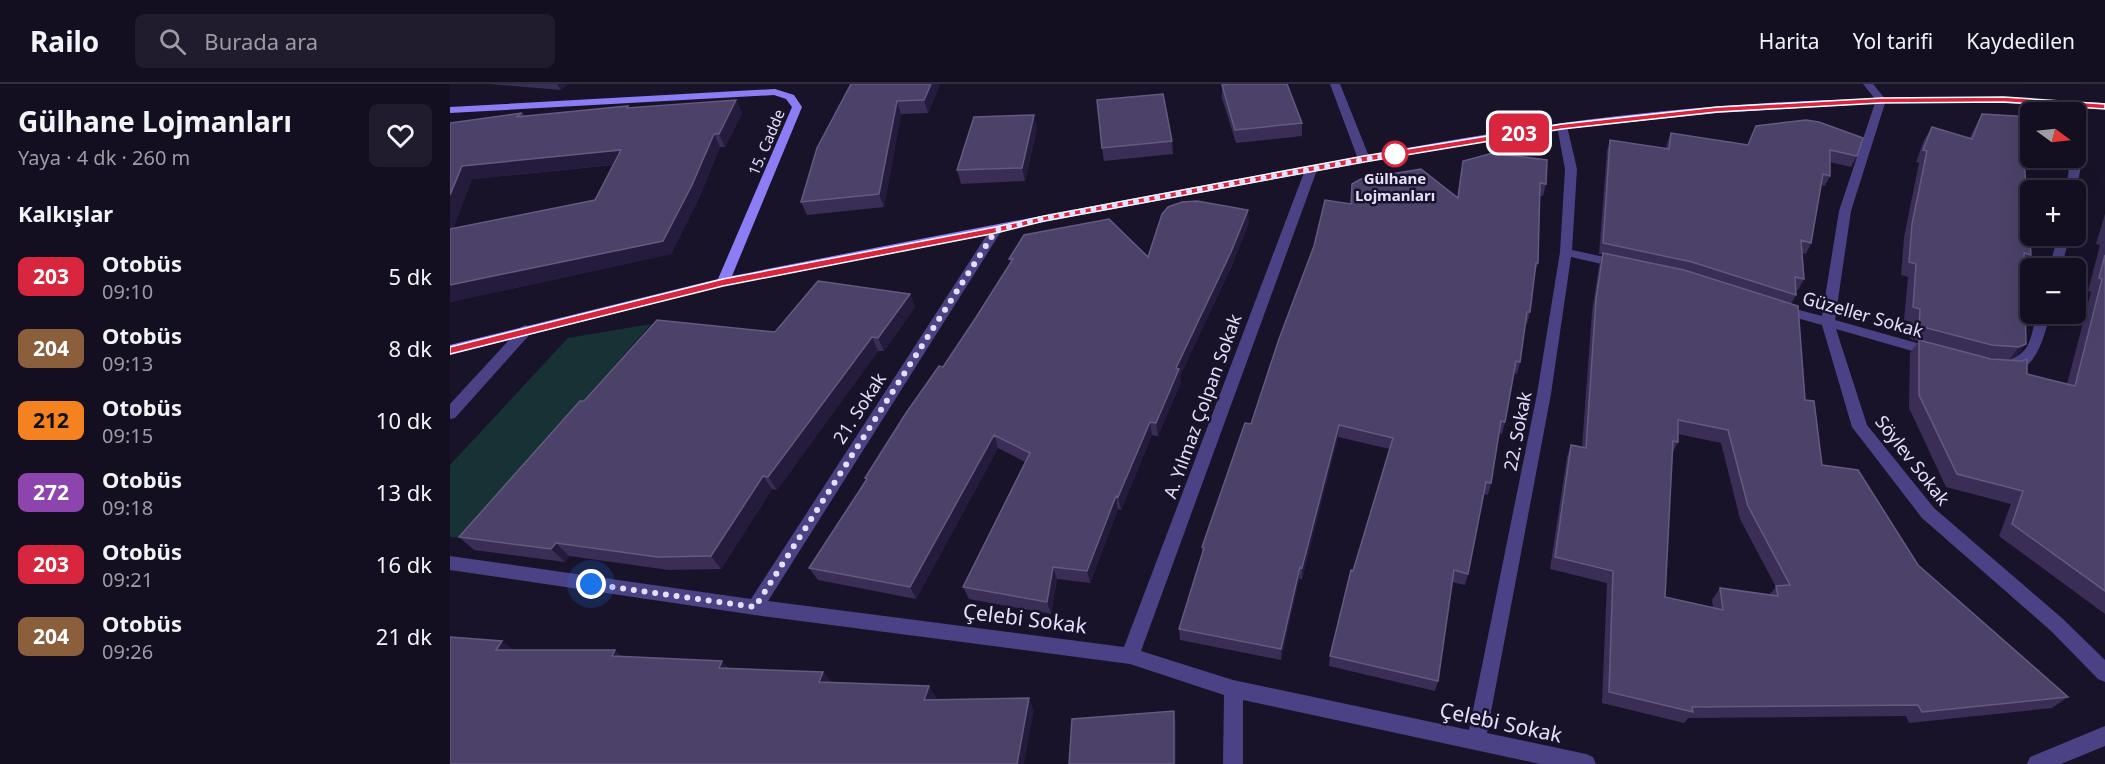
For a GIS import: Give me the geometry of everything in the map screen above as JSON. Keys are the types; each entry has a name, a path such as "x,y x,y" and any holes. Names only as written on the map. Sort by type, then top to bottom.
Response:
{"street":[{"path":"1335,84 1364,159"},
{"path":"1868,84 1881,100"},
{"name":"15. Cadde","path":"450,110 774,92 790,96 797,107 723,282"},
{"path":"450,350 723,282 996,230 1044,218 1364,159 1562,126 1717,110 1881,100 2004,100 2105,106"},
{"name":"Söylev Sokak","path":"1881,100 1845,211 1828,324 1860,427 1928,513 2057,625 2105,673"},
{"name":"22. Sokak","path":"1476,742 1544,394 1566,252 1571,169 1562,126"},
{"name":"A. Yılmaz Çolpan Sokak","path":"1130,656 1311,170"},
{"name":"21. Sokak","path":"755,607 996,230"},
{"path":"1566,252 1635,268"},
{"name":"Güzeller Sokak","path":"1772,306 1828,324 1948,356"},
{"path":"1991,365 2011,367 2024,361 2034,350 2040,324"},
{"path":"450,414 526,330"},
{"name":"Çelebi Sokak","path":"450,563 755,607 1130,656 1233,689 1586,764"},
{"path":"1233,689 1233,764"},
{"path":"2037,764 2105,736"}],"green space":[{"path":"651,324 463,538 450,537 450,465 568,338"}],"building":[{"path":"851,84 931,84 924,100 897,101 879,194 801,202 817,148"},
{"path":"1287,84 1302,123 1235,130 1222,85"},
{"path":"1163,94 1172,141 1102,148 1097,100"},
{"path":"736,100 719,134 714,134 692,185 663,241 450,285 450,229 595,200 621,150 462,166 450,195 450,123 522,113 516,117 628,106 627,108"},
{"path":"1982,114 2020,116 2020,168 2025,168 2025,180 2020,180 2020,246 2030,246 2031,255 2024,253 2024,258 2020,258 2020,324 2026,324 2026,344 2019,347 1992,345 1919,326 1920,309 1913,307 1916,264 1909,262 1912,224 1927,151 1923,150 1932,127 1972,139"},
{"path":"1034,115 1022,168 957,170 974,117"},
{"path":"1806,120 1819,122 1863,138 1857,156 1830,150 1830,176 1823,174 1811,243 1801,240 1804,279 1795,277 1796,295 1692,262 1603,243 1610,140 1669,149 1671,133 1748,145 1756,126"},
{"path":"1493,153 1547,160 1546,184 1540,183 1538,263 1536,263 1530,312 1527,312 1520,362 1516,361 1505,422 1501,421 1491,483 1486,482 1468,574 1454,570 1438,681 1330,656 1351,570 1353,571 1393,438 1339,425 1302,568 1300,567 1281,649 1179,629 1204,548 1202,547 1245,423 1251,424 1279,339 1314,246 1325,200 1351,204 1352,184 1361,179 1421,169 1458,198 1463,161"},
{"path":"1197,201 1248,210 1231,252 1176,368 1179,369 1156,423 1150,422 1118,497 1116,496 1087,571 1053,567 1047,602 963,587 1030,453 994,435 910,587 809,568 867,479 865,478 906,413 939,366 943,367 975,319 1013,259 1009,259 1024,235 1109,219 1148,257 1162,214 1168,207 1182,202"},
{"path":"1603,253 1684,270 1798,306 1805,400 1814,401 1822,465 1858,470 1918,565 2068,697 1922,712 1918,705 1692,707 1693,712 1609,692 1613,571 1555,557 1571,445 1586,448 1596,299","holes":["1678,420 1728,430 1748,506 1790,585 1776,586 1778,596 1720,588 1723,610 1665,597 1673,441 1678,442"]},
{"path":"2105,255 2105,591 2012,524 2023,491 1957,474 1919,395 1919,340 1991,359 2022,361 2027,359 2027,374 2075,386 2102,279 2099,278"},
{"path":"818,281 910,294 878,338 872,337 768,477 763,476 711,556 657,557 556,543 551,549 459,537 580,401 584,401 657,320 775,332"},
{"path":"450,637 502,641 496,650 615,650 612,656 722,661 719,668 823,672 819,682 929,686 924,700 1029,698 1017,764 450,764"},
{"path":"1174,711 1174,764 1069,764 1072,719"}],"bus line":[{"name":"203","path":"450,350 723,282 996,230 1044,218 1364,159 1562,126 1717,110 1881,100 2004,100 2105,106"}],"place":[{"name":"Gülhane Lojmanları","path":"1395,154"}],"route":[{"path":"591,584 755,607 996,230 1044,218 1395,154"}]}
